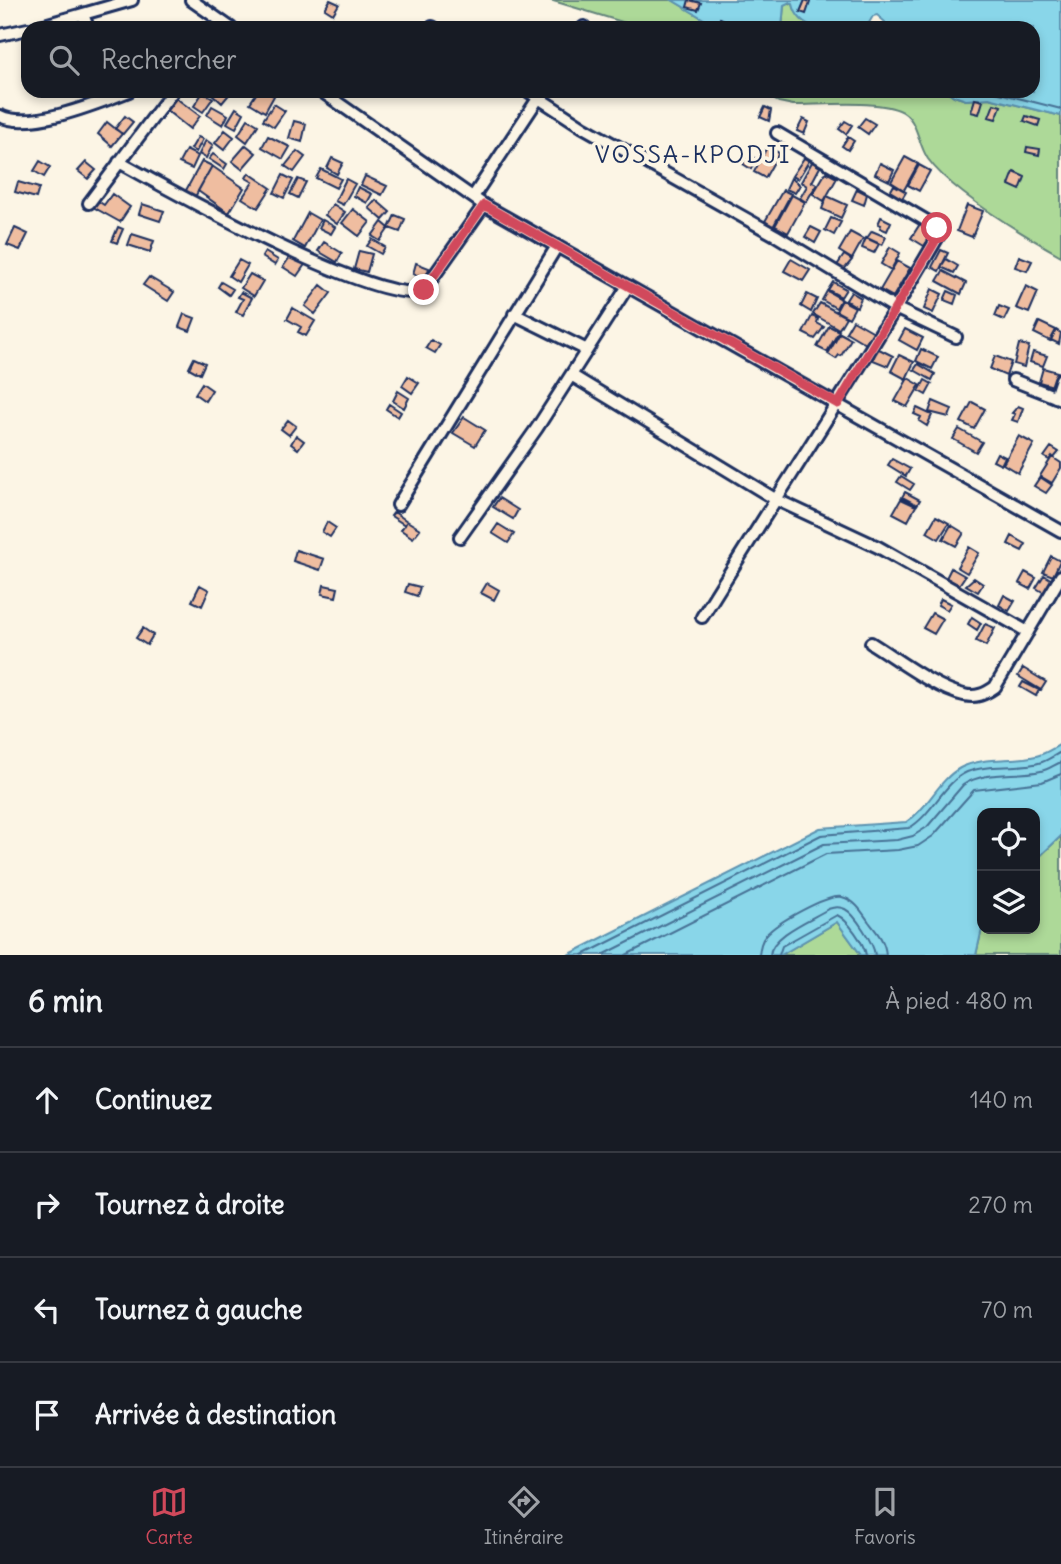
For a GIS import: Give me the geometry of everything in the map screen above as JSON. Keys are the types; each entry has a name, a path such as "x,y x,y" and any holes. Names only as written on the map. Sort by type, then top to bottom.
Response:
{"street":[{"path":"60,21 132,0"},
{"path":"191,0 221,21"},
{"path":"83,15 85,21"},
{"path":"0,35 21,30"},
{"path":"0,116 14,121 52,116 107,98"},
{"path":"89,203 164,98"},
{"path":"331,98 484,205 1060,528"},
{"path":"473,197 539,98"},
{"path":"545,98 583,127 775,235 897,309 956,337"},
{"path":"702,617 897,309 940,231 777,133"},
{"path":"119,162 244,230 287,250 373,284 412,294 424,290 484,205"},
{"path":"398,505 557,246"},
{"path":"460,537 537,428 628,286"},
{"path":"514,314 587,349"},
{"path":"571,375 775,499 878,547 1028,632"},
{"path":"1013,380 1058,398 1061,379"},
{"path":"871,643 944,688 965,695 986,694 995,687 1061,576"}],"green space":[{"path":"550,0 672,0 707,21 619,21"},
{"path":"786,2 793,4 805,21 783,21"},
{"path":"771,98 989,98 1061,116 1061,256 971,199 939,172 924,153 914,124 905,113 876,105 793,105"},
{"path":"1061,836 1061,955 976,955 981,934 1040,934 1040,856"},
{"path":"837,922 861,955 781,955"}],"water":[{"path":"672,0 1061,0 1061,116 989,98 1040,98 1040,21 884,21 877,15 870,21 803,21 790,2 784,5 783,21 707,21"},
{"path":"1061,744 1061,836 1040,856 1040,808 977,808 977,934 981,934 976,955 861,955 837,922 781,955 568,955 820,828 906,822 921,810 952,773 969,764 1027,758"}],"building":[{"path":"330,0 339,4 333,14 325,9"},
{"path":"689,0 701,3 698,10 687,7"},
{"path":"805,0 810,2 806,14 800,12"},
{"path":"176,98 200,116 190,129 166,110"},
{"path":"199,98 213,98 203,112 194,106"},
{"path":"253,98 273,98 265,112 250,103"},
{"path":"975,99 983,101 979,114 971,112"},
{"path":"274,104 285,111 274,127 263,120"},
{"path":"994,104 1001,106 996,119 989,117"},
{"path":"212,106 228,115 223,125 207,115"},
{"path":"765,107 771,110 769,121 760,117"},
{"path":"236,108 244,113 236,128 227,123"},
{"path":"125,116 133,122 123,134 115,129"},
{"path":"1026,116 1040,120 1038,126 1024,121"},
{"path":"865,118 875,124 868,134 858,127"},
{"path":"248,119 258,125 247,142 238,135"},
{"path":"803,119 809,122 804,134 797,131"},
{"path":"294,121 306,124 302,142 289,138"},
{"path":"845,121 852,125 846,134 839,129"},
{"path":"107,122 122,134 112,146 98,134"},
{"path":"225,130 234,137 224,150 215,143"},
{"path":"268,136 290,147 283,159 262,147"},
{"path":"198,137 203,139 196,152 191,149"},
{"path":"848,137 854,141 848,150 842,146"},
{"path":"206,140 213,145 206,158 199,154"},
{"path":"246,145 256,153 242,169 232,161"},
{"path":"767,147 779,153 765,178 754,172"},
{"path":"1027,147 1040,149 1039,155 1026,152"},
{"path":"186,150 198,156 192,169 179,163"},
{"path":"297,151 305,157 294,172 285,166"},
{"path":"213,154 227,164 224,169 209,159"},
{"path":"748,155 756,159 751,169 743,164"},
{"path":"905,157 918,164 904,190 891,182"},
{"path":"332,158 343,163 337,174 327,168"},
{"path":"804,158 809,161 798,179 792,176"},
{"path":"40,161 50,167 44,177 34,171"},
{"path":"202,161 212,166 195,197 185,192"},
{"path":"86,162 96,170 88,179 78,171"},
{"path":"812,162 820,167 812,182 817,184 806,202 800,198 807,186 801,182"},
{"path":"880,163 894,170 889,181 875,174"},
{"path":"919,165 930,171 919,191 908,185"},
{"path":"212,166 244,188 229,213 198,191"},
{"path":"321,169 341,179 336,188 316,178"},
{"path":"826,172 837,178 824,201 813,194"},
{"path":"1014,172 1025,177 1020,190 1009,185"},
{"path":"249,173 271,188 258,208 242,198 253,182 246,178"},
{"path":"283,175 293,180 284,198 274,193"},
{"path":"365,176 387,186 382,195 361,185"},
{"path":"791,178 800,185 795,193 786,189"},
{"path":"298,179 306,182 298,198 290,194"},
{"path":"346,179 355,184 343,205 335,201"},
{"path":"18,182 39,188 36,198 15,192"},
{"path":"894,185 906,192 900,202 889,194"},
{"path":"358,187 372,194 367,203 354,196"},
{"path":"857,189 867,194 864,205 852,200"},
{"path":"783,190 791,194 773,227 764,223"},
{"path":"112,194 130,207 120,222 93,207 98,201 104,205"},
{"path":"792,195 805,202 788,233 775,226"},
{"path":"827,196 847,205 841,218 822,209"},
{"path":"376,200 390,212 383,220 369,208"},
{"path":"142,204 164,211 160,221 139,214"},
{"path":"333,204 345,212 337,224 325,215"},
{"path":"967,205 983,211 972,237 957,231"},
{"path":"353,209 370,222 359,236 342,223"},
{"path":"308,213 320,220 305,248 293,241"},
{"path":"395,215 405,219 400,232 389,228"},
{"path":"881,217 891,222 887,231 878,224"},
{"path":"831,218 841,222 834,235 825,230"},
{"path":"323,220 335,227 331,234 319,228"},
{"path":"382,222 389,228 380,241 372,236"},
{"path":"920,224 933,233 924,246 911,238"},
{"path":"118,227 123,229 117,243 112,241"},
{"path":"811,227 821,232 815,243 805,237"},
{"path":"15,228 28,234 20,250 7,245"},
{"path":"872,231 886,237 882,245 867,238"},
{"path":"850,232 863,239 852,259 839,251"},
{"path":"132,234 154,241 150,252 128,245"},
{"path":"866,238 879,244 874,253 862,248"},
{"path":"372,239 385,247 381,254 367,246"},
{"path":"324,242 342,253 337,262 318,251"},
{"path":"890,247 900,253 891,270 881,264"},
{"path":"941,250 948,253 939,271 932,267"},
{"path":"359,251 372,254 367,272 354,269"},
{"path":"265,252 278,260 275,265 262,257"},
{"path":"292,254 306,263 297,276 283,267"},
{"path":"844,255 852,260 843,271 836,267"},
{"path":"1019,256 1032,261 1027,271 1015,267"},
{"path":"791,259 810,270 803,281 784,271"},
{"path":"946,259 958,266 954,273 941,267"},
{"path":"239,260 248,265 238,282 229,276"},
{"path":"897,261 910,268 893,297 880,290"},
{"path":"416,263 429,268 426,278 413,274"},
{"path":"943,271 966,283 961,294 937,281"},
{"path":"250,274 263,281 254,296 241,288"},
{"path":"149,277 174,292 168,301 143,285"},
{"path":"221,282 233,289 229,295 218,287"},
{"path":"833,282 846,289 841,297 828,290"},
{"path":"321,285 331,293 315,314 305,306"},
{"path":"1026,286 1038,292 1029,313 1016,308"},
{"path":"932,289 942,294 933,313 924,309"},
{"path":"827,291 841,299 836,308 822,300"},
{"path":"948,291 957,295 954,304 944,300"},
{"path":"241,292 252,298 243,315 236,312 243,299 238,297"},
{"path":"851,292 861,298 857,307 846,300"},
{"path":"807,294 817,299 811,312 801,306"},
{"path":"842,300 855,307 849,318 836,311"},
{"path":"820,303 846,317 839,329 813,314"},
{"path":"999,306 1009,310 1004,320 995,316"},
{"path":"293,308 315,321 306,336 298,332 301,327 287,319"},
{"path":"184,314 195,318 190,331 179,327"},
{"path":"812,316 824,327 815,339 803,333"},
{"path":"853,320 874,332 866,344 846,332"},
{"path":"1039,322 1056,330 1050,341 1034,333"},
{"path":"829,326 839,331 827,352 817,347"},
{"path":"905,329 923,338 917,350 899,340"},
{"path":"1056,330 1061,333 1059,344 1051,340"},
{"path":"840,333 851,339 841,356 836,359 828,354"},
{"path":"431,340 440,345 435,353 426,348"},
{"path":"1019,344 1029,346 1024,367 1014,364"},
{"path":"877,348 893,356 888,366 873,360"},
{"path":"921,349 938,357 932,369 916,361"},
{"path":"1033,352 1047,356 1043,366 1030,362"},
{"path":"899,355 914,362 906,379 891,371"},
{"path":"995,356 1011,362 1006,376 990,369"},
{"path":"194,358 205,363 200,374 189,368"},
{"path":"918,364 935,374 932,380 914,370"},
{"path":"1043,368 1057,372 1053,386 1039,382"},
{"path":"408,376 419,383 412,393 402,386"},
{"path":"908,378 920,385 907,407 895,401"},
{"path":"925,380 932,384 926,395 919,391"},
{"path":"202,383 212,390 205,401 195,394"},
{"path":"398,391 409,398 404,408 393,401"},
{"path":"933,401 952,409 949,417 929,412"},
{"path":"972,402 985,409 974,429 961,422"},
{"path":"389,404 401,412 398,417 386,409"},
{"path":"1018,406 1023,408 1018,422 1012,420 1015,414 1012,413"},
{"path":"917,408 932,415 927,426 919,421 921,417 914,414"},
{"path":"464,417 485,430 475,446 453,433"},
{"path":"288,420 296,426 289,435 281,429"},
{"path":"959,429 982,442 976,452 953,439"},
{"path":"296,435 304,441 298,449 291,444"},
{"path":"1019,436 1034,444 1018,473 1003,464"},
{"path":"1051,447 1059,452 1049,460 1044,457"},
{"path":"997,453 1005,457 1001,465 993,461"},
{"path":"1052,457 1061,463 1061,468 1052,483 1040,476"},
{"path":"892,459 910,469 906,476 888,465"},
{"path":"901,476 914,484 910,490 897,482"},
{"path":"1040,477 1052,485 1046,493 1034,486"},
{"path":"905,492 920,500 917,505 902,497"},
{"path":"499,498 518,510 513,519 493,507"},
{"path":"901,499 916,506 908,521 893,513"},
{"path":"394,512 407,521 405,525 391,516"},
{"path":"936,516 949,523 939,539 927,532"},
{"path":"407,521 420,529 413,538 401,530"},
{"path":"327,522 336,528 330,537 322,532"},
{"path":"498,524 514,534 508,543 492,533"},
{"path":"951,525 964,533 956,546 943,539"},
{"path":"1012,536 1026,544 1022,551 1008,544"},
{"path":"969,547 979,553 967,573 957,567"},
{"path":"296,550 324,559 320,570 293,561"},
{"path":"1051,556 1060,561 1053,576 1043,572"},
{"path":"951,568 965,576 959,585 946,578"},
{"path":"1025,572 1036,578 1030,589 1019,583"},
{"path":"1044,575 1054,581 1046,594 1036,588"},
{"path":"974,578 983,584 978,592 966,585"},
{"path":"487,583 499,590 494,600 481,593"},
{"path":"408,584 420,587 417,596 405,592"},
{"path":"200,585 209,590 202,606 192,601"},
{"path":"324,585 338,588 336,597 322,594"},
{"path":"1004,595 1015,601 1009,611 999,605"},
{"path":"941,599 951,604 947,610 938,605"},
{"path":"932,613 943,619 934,634 923,628"},
{"path":"972,617 981,623 977,630 968,624"},
{"path":"985,624 995,628 986,646 976,641"},
{"path":"143,628 153,635 147,645 136,638"},
{"path":"1023,668 1046,682 1041,690 1018,676"},
{"path":"1023,682 1039,690 1036,696 1020,687"}],"district":[{"name":"VOSSA-KPODJI","path":"693,155"}],"route":[{"path":"424,290 484,205 838,404 939,235 937,228"}]}
